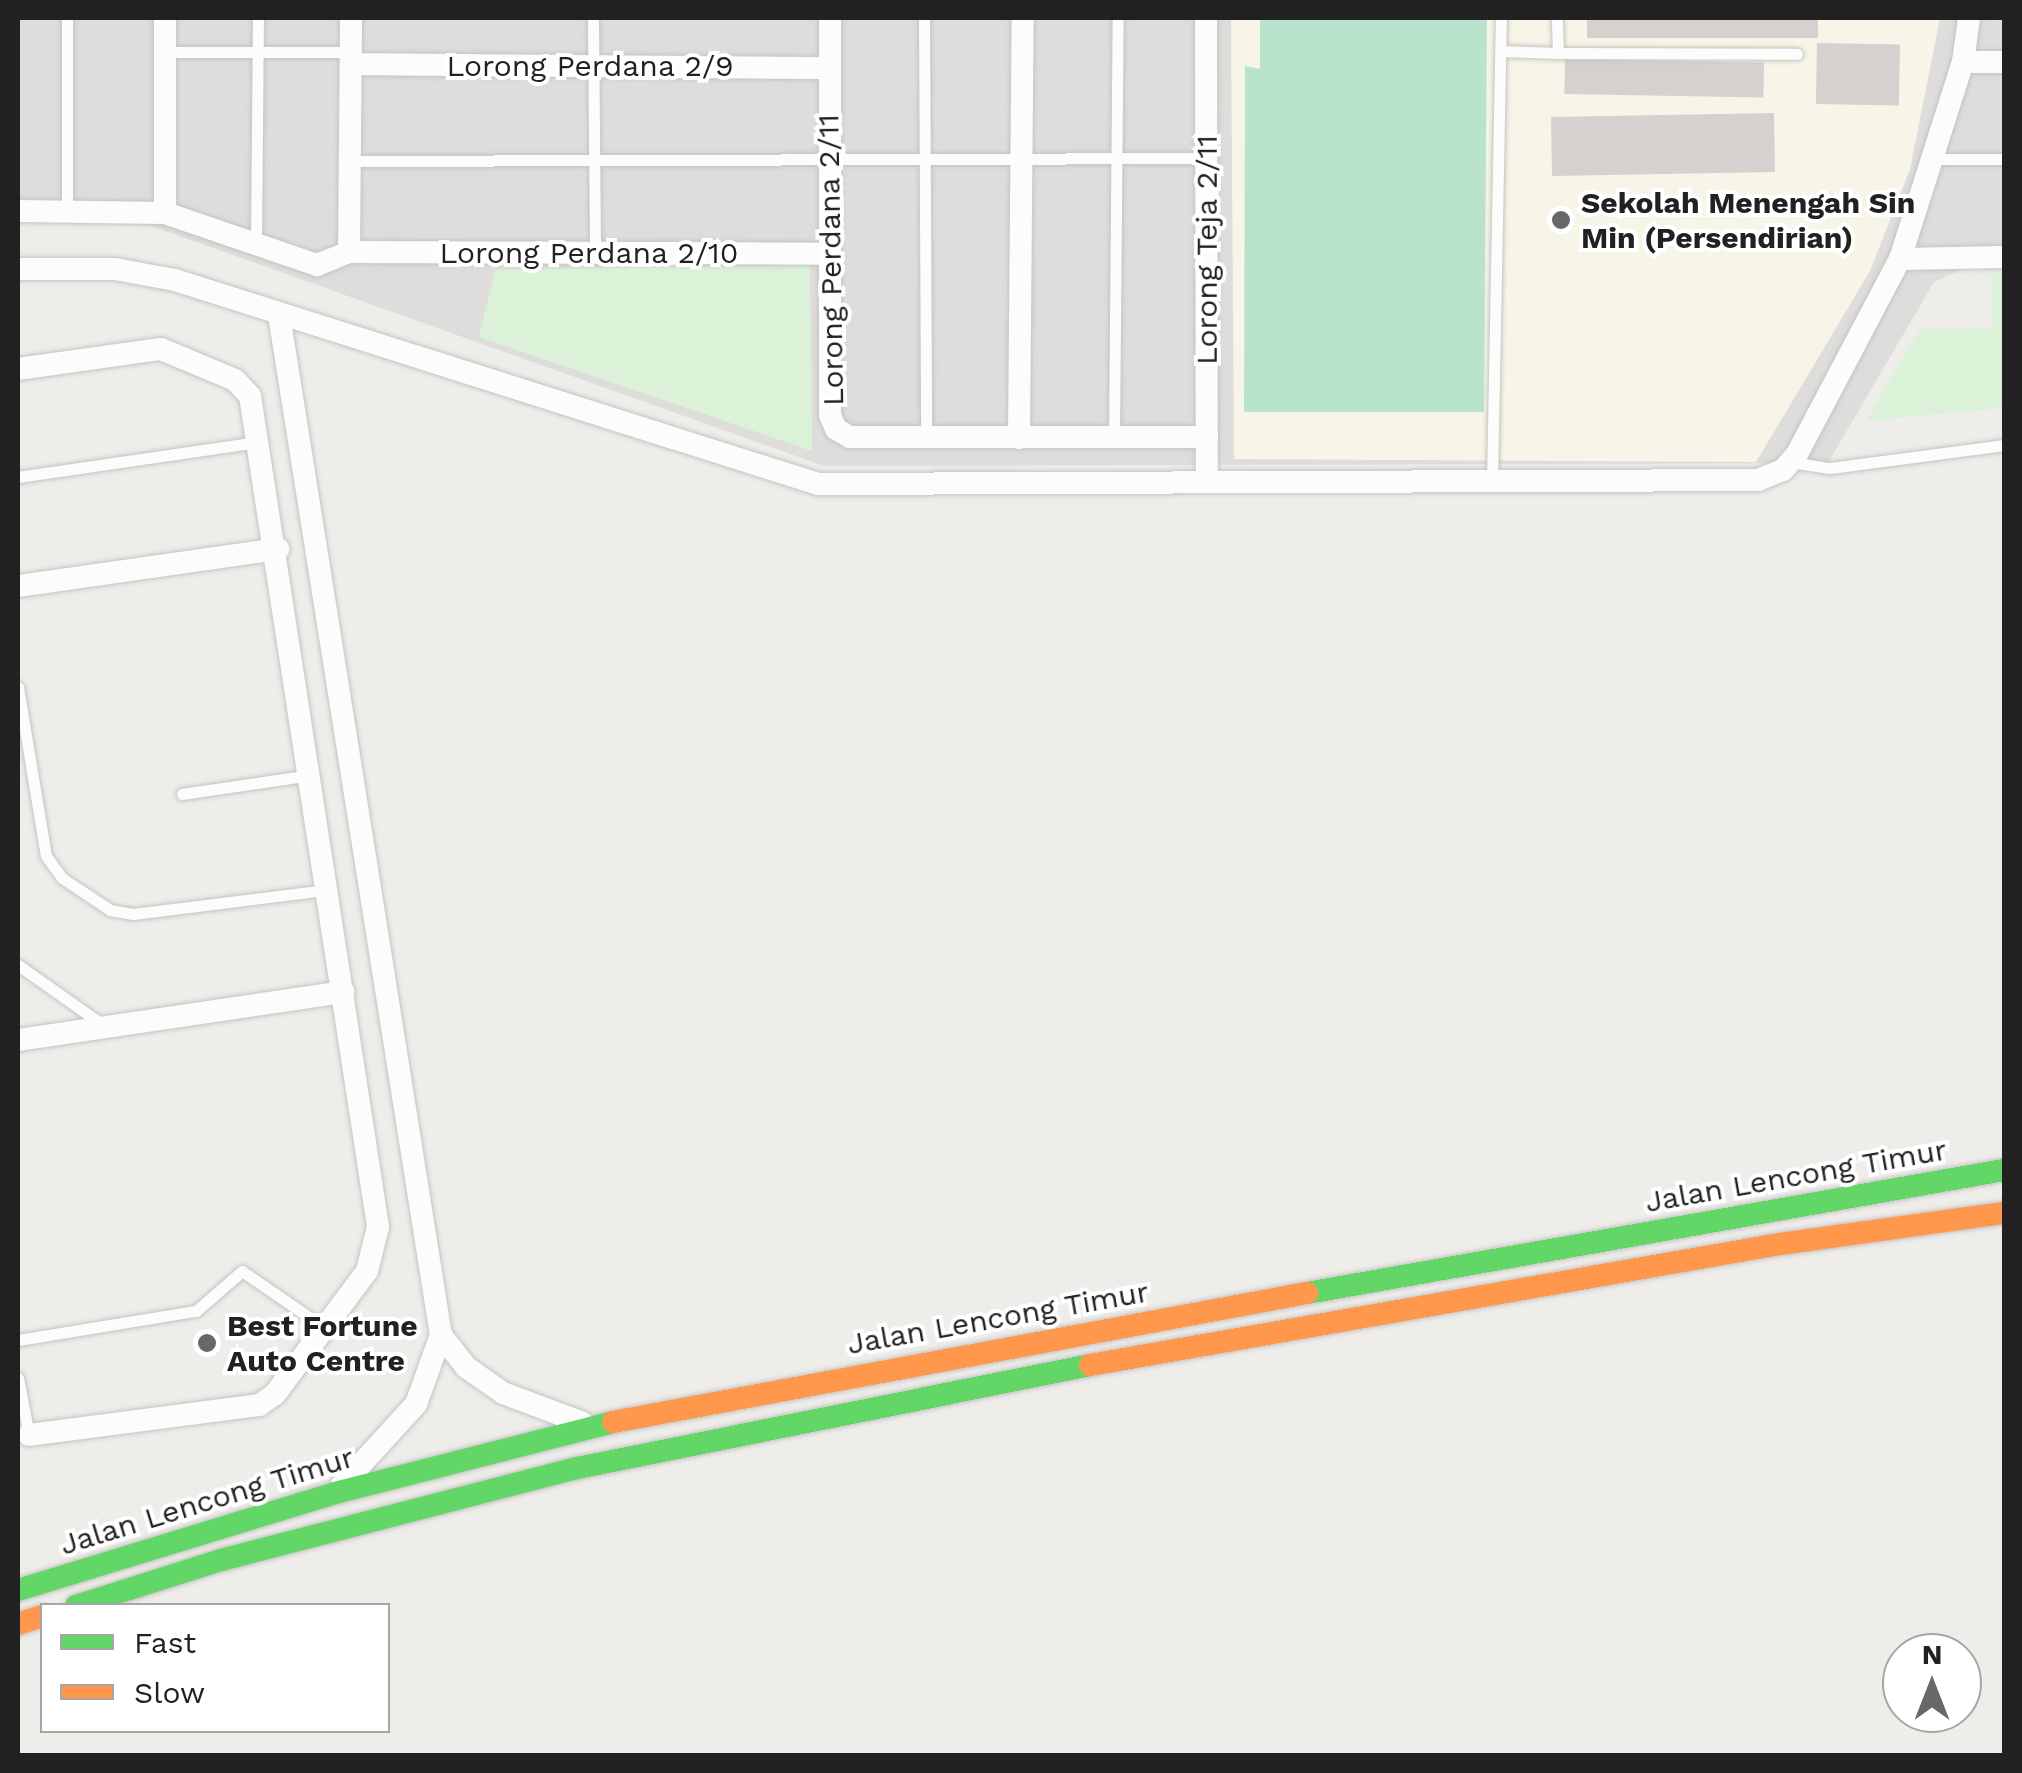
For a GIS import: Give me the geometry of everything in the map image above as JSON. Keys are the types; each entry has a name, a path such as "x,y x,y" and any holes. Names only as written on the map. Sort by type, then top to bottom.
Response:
{"highway":[{"name":"Jalan Lencong Timur","path":"18,1590 335,1493 594,1426 912,1363 2004,1170"},
{"name":"Jalan Lencong Timur","path":"86,1603 222,1560 578,1468 909,1397 1780,1244 2004,1213"}],"street":[{"path":"164,18 164,212"},
{"path":"349,252 351,18"},
{"name":"Lorong Perdana 2/11","path":"830,18 829,254 836,428 850,436 926,438 1207,437"},
{"path":"1019,438 1023,18"},
{"name":"Lorong Teja 2/11","path":"1206,18 1207,482"},
{"path":"18,269 146,272 818,484 1758,480 1791,462 1900,259 1963,62 1969,18"},
{"name":"Lorong Perdana 2/9","path":"351,58 828,68"},
{"path":"1963,62 2004,62"},
{"name":"Lorong Perdana 2/10","path":"18,211 164,212 317,264 349,252 829,254"},
{"path":"1900,259 2004,257"},
{"path":"279,315 348,770 441,1335 466,1367 502,1393 594,1426"},
{"path":"18,369 136,350 182,354 236,380 250,396 278,549 378,1228 367,1271 275,1394 259,1405 29,1436"},
{"path":"18,586 278,549"},
{"path":"311,775 348,770"},
{"path":"18,1040 343,992"},
{"path":"335,1493 416,1404 441,1335"}],"lane":[{"path":"67,18 67,211"},
{"path":"256,243 258,18"},
{"path":"593,18 595,252"},
{"path":"924,18 926,438"},
{"path":"1114,438 1118,18"},
{"path":"1492,480 1501,18"},
{"path":"1558,18 1558,54"},
{"path":"1500,51 1797,54"},
{"path":"164,52 351,58"},
{"path":"351,161 594,162 926,155 1206,158"},
{"path":"1932,159 2004,159"},
{"path":"18,477 261,441"},
{"path":"1791,462 1830,468 2004,445"},
{"path":"18,687 46,856 62,878 110,910 133,914 328,890"},
{"path":"182,794 311,775"},
{"path":"18,965 105,1028"},
{"path":"18,1340 196,1311 242,1272 325,1328"},
{"path":"18,1378 22,1427 29,1436"}],"shaded area":[{"path":"18,18 2004,18 2004,268 1964,268 1934,282 1828,463 824,466 143,223 18,223"},
{"name":"Sekolah Menengah Sin Min (Persendirian)","path":"1231,18 1940,18 1910,169 1870,271 1756,462 1234,459"}],"green space":[{"path":"1260,18 1487,18 1484,412 1244,412 1245,66 1260,69"},
{"path":"810,265 812,451 479,337 495,270"},
{"path":"1991,274 2004,274 2004,408 1866,421 1920,329 1993,328"}],"building":[{"path":"1587,18 1818,18 1818,38 1587,38"},
{"path":"1817,43 1900,44 1899,105 1816,104"},
{"path":"1565,59 1764,62 1763,97 1564,94"},
{"path":"1774,113 1775,172 1552,176 1551,117"}],"traffic: fast":[{"path":"1307,1293 2004,1170"},
{"path":"85,1603 221,1560 578,1468 1090,1365"},
{"path":"18,1590 335,1493 613,1422"}],"traffic: slow":[{"path":"1090,1365 1780,1244 2004,1213"},
{"path":"613,1422 1307,1293"},
{"path":"18,1624 40,1617"}],"place":[{"name":"Sekolah Menengah Sin Min (Persendirian)","path":"1561,220"},
{"name":"Best Fortune Auto Centre","path":"207,1343"}]}
